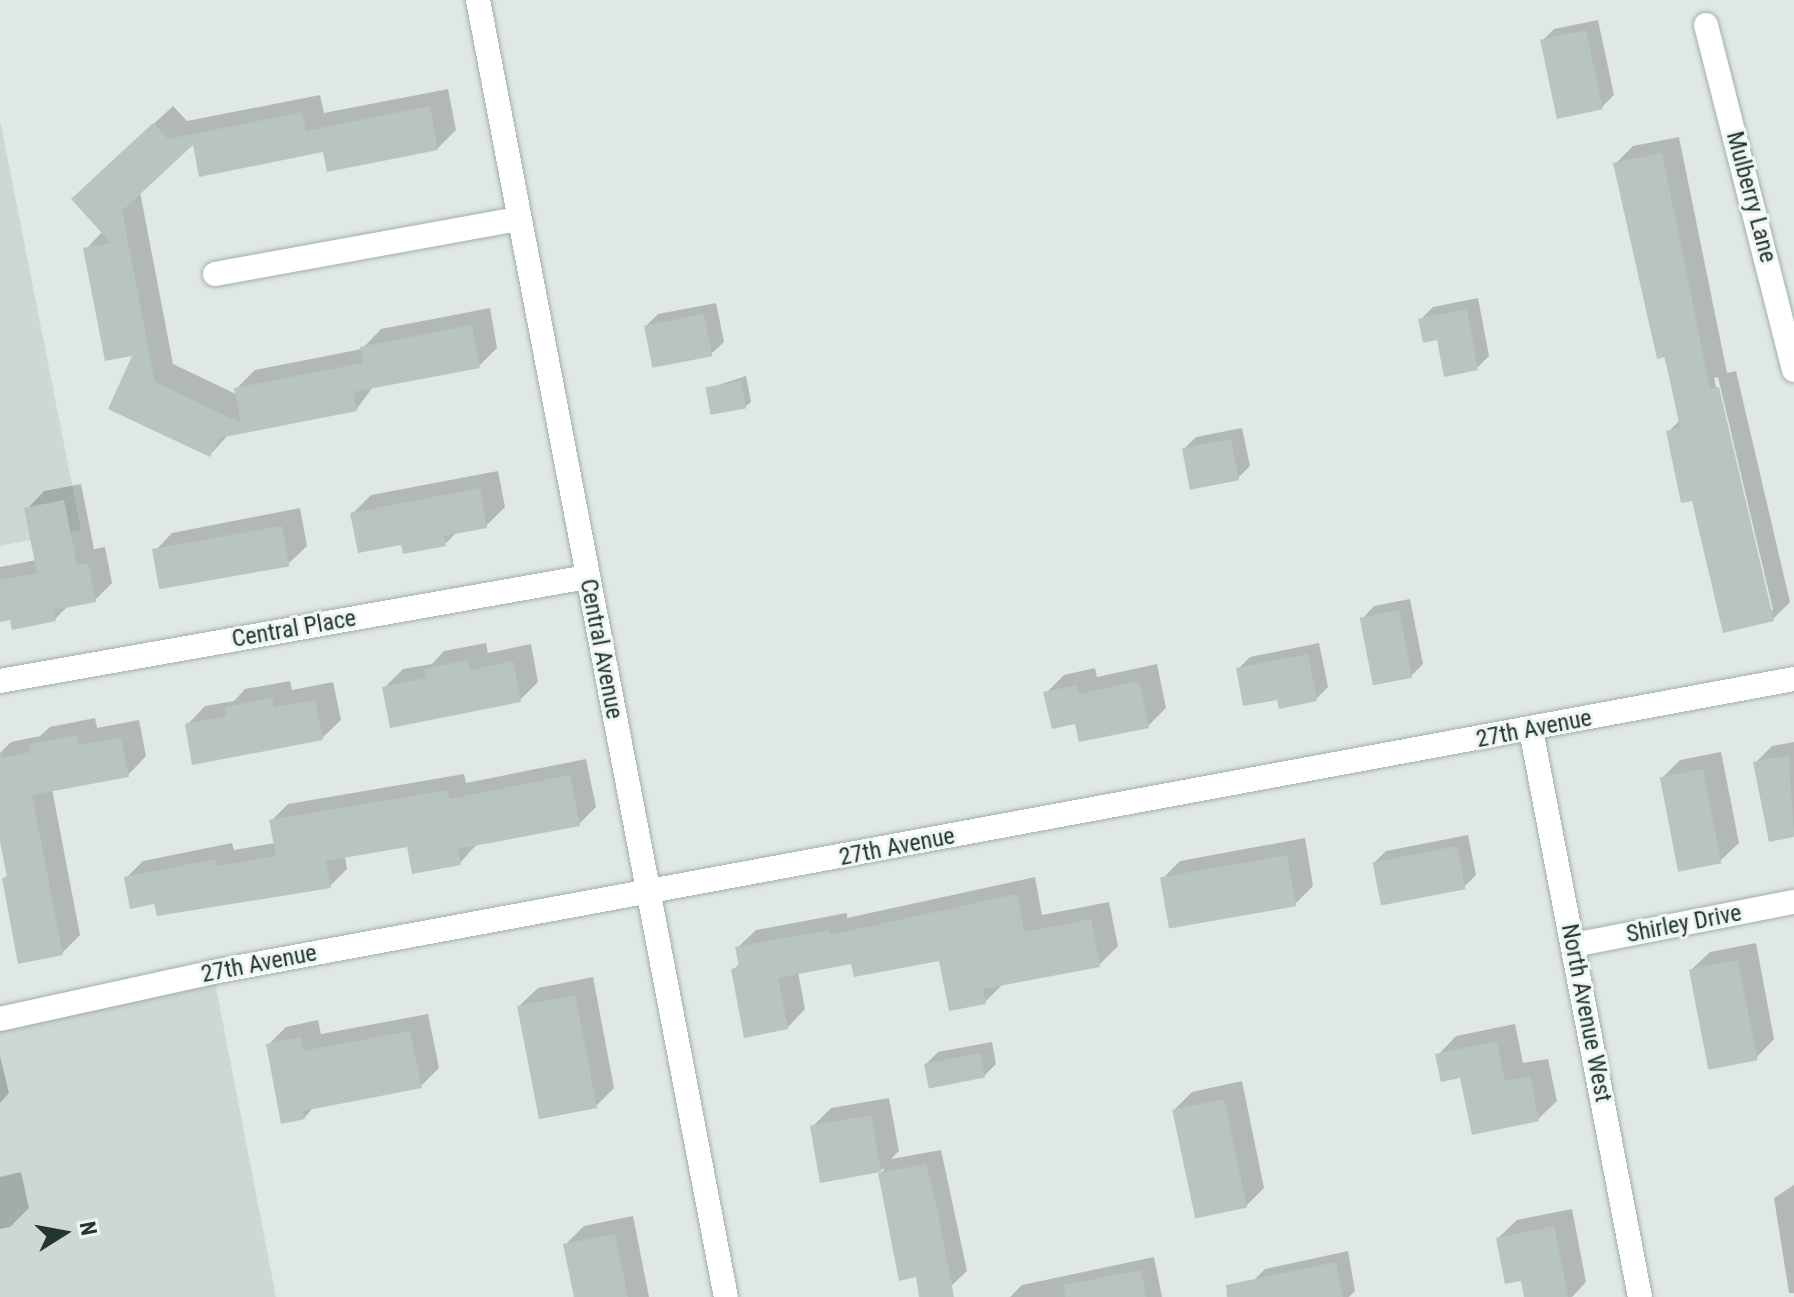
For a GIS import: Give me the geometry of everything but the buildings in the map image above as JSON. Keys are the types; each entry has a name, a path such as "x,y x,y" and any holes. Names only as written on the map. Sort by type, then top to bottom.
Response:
{"street":[{"name":"Central Avenue","path":"478,0 726,1297"},
{"name":"Mulberry Lane","path":"1706,25 1794,370"},
{"path":"215,274 519,219"},
{"name":"Central Place","path":"0,681 587,577"},
{"name":"27th Avenue","path":"0,1019 213,972 648,895 1794,679"},
{"name":"North Avenue West","path":"1531,730 1640,1297"},
{"name":"Shirley Drive","path":"1574,945 1794,902"}],"shaded area":[{"path":"0,120 81,530 0,546"},
{"path":"213,972 276,1297 0,1297 0,1018"}]}
